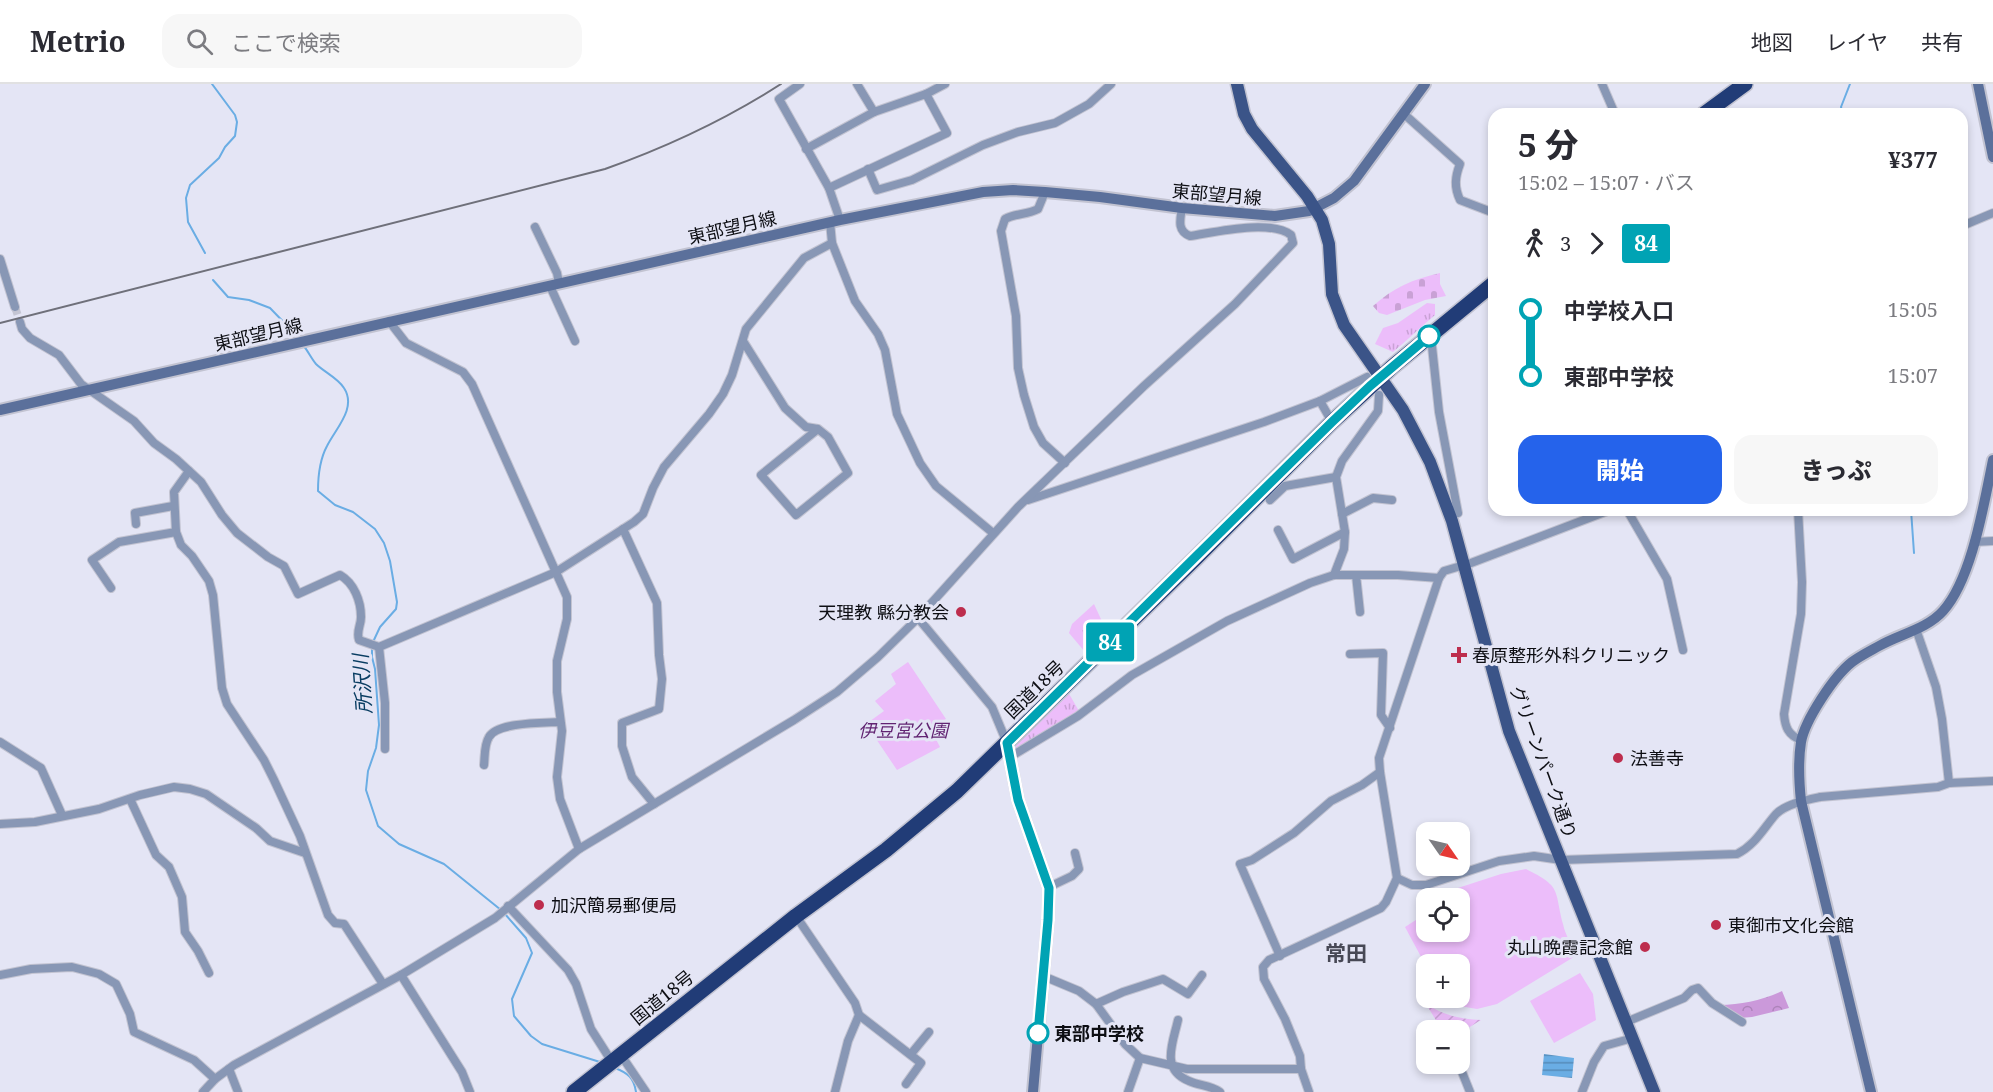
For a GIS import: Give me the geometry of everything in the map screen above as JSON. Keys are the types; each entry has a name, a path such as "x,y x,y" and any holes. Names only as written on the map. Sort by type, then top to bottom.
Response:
{"highway":[{"path":"1712,108 1745,84"},
{"name":"国道18号","path":"574,1092 796,916 895,842 1008,750 1374,377 1431,335 1488,287"}],"main road":[{"name":"グリーンパーク通り","path":"1237,84 1244,114 1252,129 1298,184 1323,224 1329,244 1331,285 1338,312 1347,331 1374,377 1416,431 1438,480 1509,731 1654,1092"},
{"name":"東部望月線","path":"0,410 835,221 983,192 1013,190 1045,192 1275,216 1315,208 1334,198 1354,181 1425,84"},
{"path":"1978,84 1993,157"},
{"path":"1981,97 1993,93"},
{"path":"1870,1092 1801,801 1799,763 1801,740 1815,708 1851,662 1881,645 1932,622 1952,600 1964,574 1974,542 1993,460"},
{"path":"1008,750 1024,820 1049,887 1033,1092"}],"street":[{"path":"800,84 779,99 829,188 835,221 832,243 855,301 878,334 885,350 897,414 920,463 936,486 993,533"},
{"path":"856,84 874,112"},
{"path":"806,149 874,112 926,94 945,84"},
{"path":"868,169 877,190 912,180 983,145 1018,132 1055,123 1089,104 1111,84"},
{"path":"1602,84 1612,108"},
{"path":"829,188 947,133 926,94"},
{"path":"1404,114 1460,164 1456,185 1460,200 1488,211"},
{"path":"1045,192 1038,209 1028,214 1015,214 1005,219 1001,231 1016,316 1018,368 1024,395 1034,427 1043,443 1065,463"},
{"path":"203,1092 229,1069 401,975 495,918 579,849 837,692 878,657 918,618 993,533 1026,500 1144,386 1235,304 1293,243 1291,235 1281,229 1250,228 1190,236 1180,228 1182,208"},
{"path":"1968,223 1993,213"},
{"path":"535,227 557,273 554,285 575,341"},
{"path":"20,322 22,329 30,338 59,355 81,384 134,421 154,443 201,482 222,515 237,533 268,557 284,566 298,594 340,575 344,577 358,597 361,617 357,634 359,640 379,647 556,572 643,514 664,467 723,394 732,375 746,329 804,258 832,243"},
{"path":"0,259 15,307"},
{"path":"389,321 406,343 463,372 472,384 567,597 568,609 557,661 562,731 557,777 568,820 579,849"},
{"path":"1431,335 1439,412 1458,513 1449,515"},
{"path":"743,341 785,408 806,427 818,429 828,437 848,473 796,515 762,475 818,429"},
{"path":"1026,500 1186,449 1320,400 1374,377"},
{"path":"1334,575 1344,549 1345,532 1336,477 1342,461 1378,411 1379,395"},
{"path":"1320,400 1332,422"},
{"path":"189,471 174,492 176,532 181,545 192,556 209,581 213,595 222,688 227,704 264,760 300,836 328,915 335,923 344,924 383,984"},
{"path":"1438,480 1451,475"},
{"path":"1269,500 1285,486 1336,477"},
{"path":"1342,514 1373,498 1392,500"},
{"path":"136,524 135,513 173,506"},
{"path":"1309,1092 1301,1069 1300,1056 1289,1028 1264,979 1263,967 1269,960 1381,908 1397,878 1379,758 1438,578 1444,571 1594,516"},
{"path":"1630,516 1667,579 1683,650"},
{"path":"1798,516 1802,582 1801,614 1784,714 1785,725 1789,733 1801,740"},
{"path":"623,529 657,603 662,679 659,709 622,723 622,746 632,777 654,804"},
{"path":"1278,530 1293,559 1345,532"},
{"path":"111,588 92,560 119,542 176,532"},
{"path":"1974,542 1993,541"},
{"path":"918,618 992,707 1008,750 1078,716 1132,675 1227,621 1310,583 1334,575 1438,578"},
{"path":"1356,575 1360,612"},
{"path":"1916,629 1936,687 1949,783"},
{"path":"379,647 385,702 385,749"},
{"path":"1350,654 1383,653 1381,715 1390,729"},
{"path":"484,765 487,740 499,729 522,724 560,722"},
{"path":"0,742 41,768 62,815"},
{"path":"1280,956 1240,864 1252,860 1294,833 1331,801 1362,785 1380,772"},
{"path":"1397,878 1412,885 1426,885 1499,861 1534,856 1561,860 1737,854 1748,849 1778,812 1801,801 1820,797 1938,787 1949,783 1993,782"},
{"path":"0,825 35,822 99,809 174,787 206,794 256,828 270,841 305,853"},
{"path":"130,799 156,855 169,867 182,897 185,932 198,951 208,973"},
{"path":"1049,887 1072,876 1079,869 1075,853"},
{"path":"508,906 568,970 576,984 591,1029 646,1092"},
{"path":"796,916 855,1003 859,1015 921,1063 906,1084"},
{"path":"0,975 31,969 72,967 99,974 116,984 130,1014 134,1032 194,1060 215,1079"},
{"path":"401,975 462,1072 470,1092"},
{"path":"1096,1004 1123,992 1163,979 1188,994 1202,975"},
{"path":"1043,976 1079,991 1096,1004 1125,1044 1140,1058 1187,1069 1301,1069"},
{"path":"1626,1022 1684,998 1692,990 1698,988 1712,1003 1742,1022"},
{"path":"835,1092 848,1041 859,1015"},
{"path":"1178,1020 1169,1059 1171,1065 1190,1081 1210,1085 1220,1092"},
{"path":"911,1054 929,1032"},
{"path":"1582,1092 1594,1062 1604,1046 1632,1038"},
{"path":"1128,1092 1140,1058"},
{"path":"229,1069 238,1092"},
{"path":"1463,1074 1470,1092"}],"green space":[{"path":"1440,273 1440,284 1446,296 1425,300 1387,315 1379,313 1373,306 1404,285"},
{"path":"1427,303 1435,304 1435,315 1393,352 1375,344 1383,328 1398,323"},
{"path":"1094,604 1106,630 1085,652 1069,633 1072,624"},
{"name":"伊豆宮公園","path":"908,662 946,719 930,728 940,747 897,770 866,724 884,711 875,701 896,684 891,674"},
{"path":"1068,692 1079,711 1015,750 1016,745"},
{"path":"1526,869 1551,885 1557,896 1565,932 1577,955 1497,1004 1477,1009 1470,1008 1470,954 1420,954 1405,927 1416,920 1416,942 1470,942 1470,888 1458,888 1501,874"},
{"path":"1580,973 1593,994 1596,1020 1554,1043 1530,1001"},
{"path":"1782,991 1789,1008 1752,1017 1740,1018 1719,1005 1751,1001"},
{"path":"1428,1008 1452,1016 1481,1020 1470,1027 1470,1020 1436,1020"}],"water":[{"path":"1544,1054 1574,1058 1572,1078 1542,1075"}],"waterway":[{"name":"所沢川","path":"205,253 188,222 186,198 190,185 219,158 235,136 237,122 235,115 212,84"},
{"path":"1841,108 1850,84"},
{"name":"所沢川","path":"213,280 228,297 249,300 270,308 298,337"},
{"name":"所沢川","path":"303,345 316,364 341,384 347,395 348,403 344,418 323,456 318,491 335,505 353,512 375,529 384,543 390,561 397,602 396,609 380,627 373,642"},
{"path":"1911,516 1914,553"},
{"name":"所沢川","path":"372,647 379,725 366,790 378,826 399,844 444,864 501,910"},
{"name":"所沢川","path":"505,914 526,938 532,953 512,999 514,1016 531,1036 542,1044 600,1062"},
{"name":"所沢川","path":"615,1068 630,1077 636,1092"}],"tunnel":[{"path":"15,307 20,322"}],"railway":[{"path":"0,323 605,169 695,132 781,84"}],"bus line":[{"name":"84","path":"1038,1033 1049,888 1044,868 1018,800 1007,743 1332,422 1429,336"}],"place":[{"name":"天理教 縣分教会","path":"961,612"},
{"name":"春原整形外科クリニック","path":"1459,655"},
{"name":"法善寺","path":"1618,758"},
{"name":"加沢簡易郵便局","path":"539,905"},
{"name":"東御市文化会館","path":"1716,925"},
{"name":"丸山晩霞記念館","path":"1645,947"},
{"name":"東部中学校","path":"1038,1033"}],"district":[{"name":"常田","path":"1346,953"}]}
